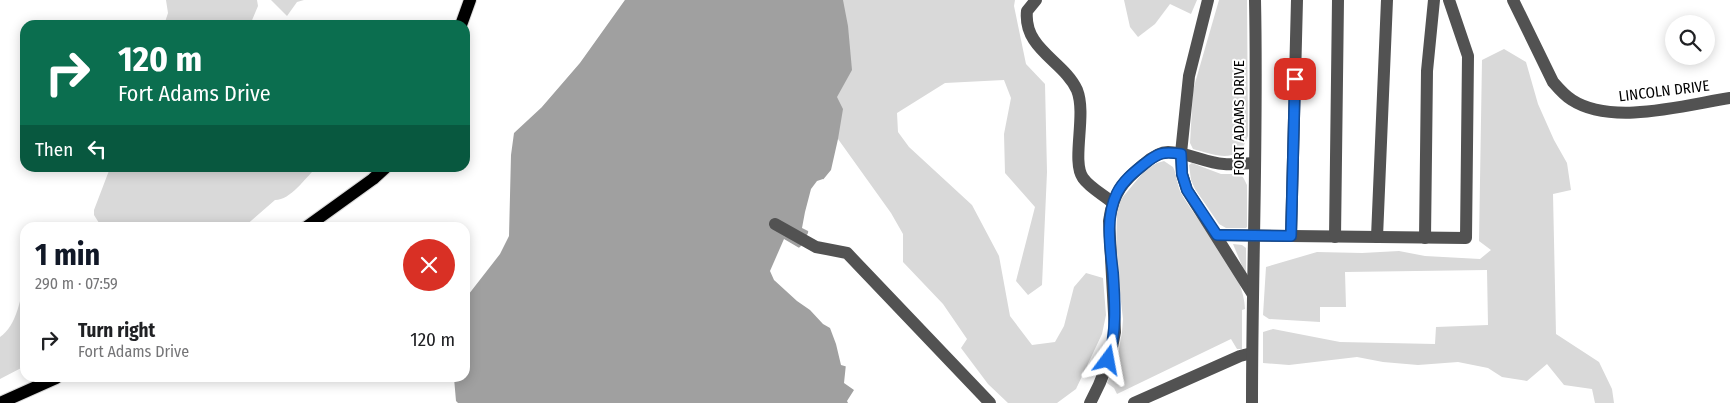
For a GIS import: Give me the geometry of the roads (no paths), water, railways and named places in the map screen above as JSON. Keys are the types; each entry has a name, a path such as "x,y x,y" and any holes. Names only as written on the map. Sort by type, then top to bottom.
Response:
{"main road":[{"path":"463,20 470,0"},
{"path":"313,222 381,172"},
{"path":"0,403 47,382"}],"street":[{"path":"1036,0 1027,11 1028,28 1038,46 1064,72 1079,96 1081,124 1079,168 1083,178 1113,203"},
{"path":"1208,0 1189,76 1181,154 1182,174 1187,190 1252,293"},
{"name":"FORT ADAMS DRIVE","path":"1252,403 1255,0"},
{"path":"1291,236 1297,0"},
{"path":"1335,237 1338,0"},
{"path":"1377,237 1387,0"},
{"path":"1425,238 1427,71 1434,0"},
{"path":"1217,235 1466,238 1468,56 1449,0"},
{"name":"LINCOLN DRIVE","path":"1514,0 1553,82 1568,97 1586,108 1609,113 1646,112 1730,98"},
{"path":"1090,403 1102,380 1113,346 1115,311 1109,232 1110,213 1122,185 1133,172 1154,156 1166,152 1224,164 1255,163"},
{"path":"775,224 816,247 846,253 990,403"},
{"path":"1134,403 1240,356 1252,353"}]}
